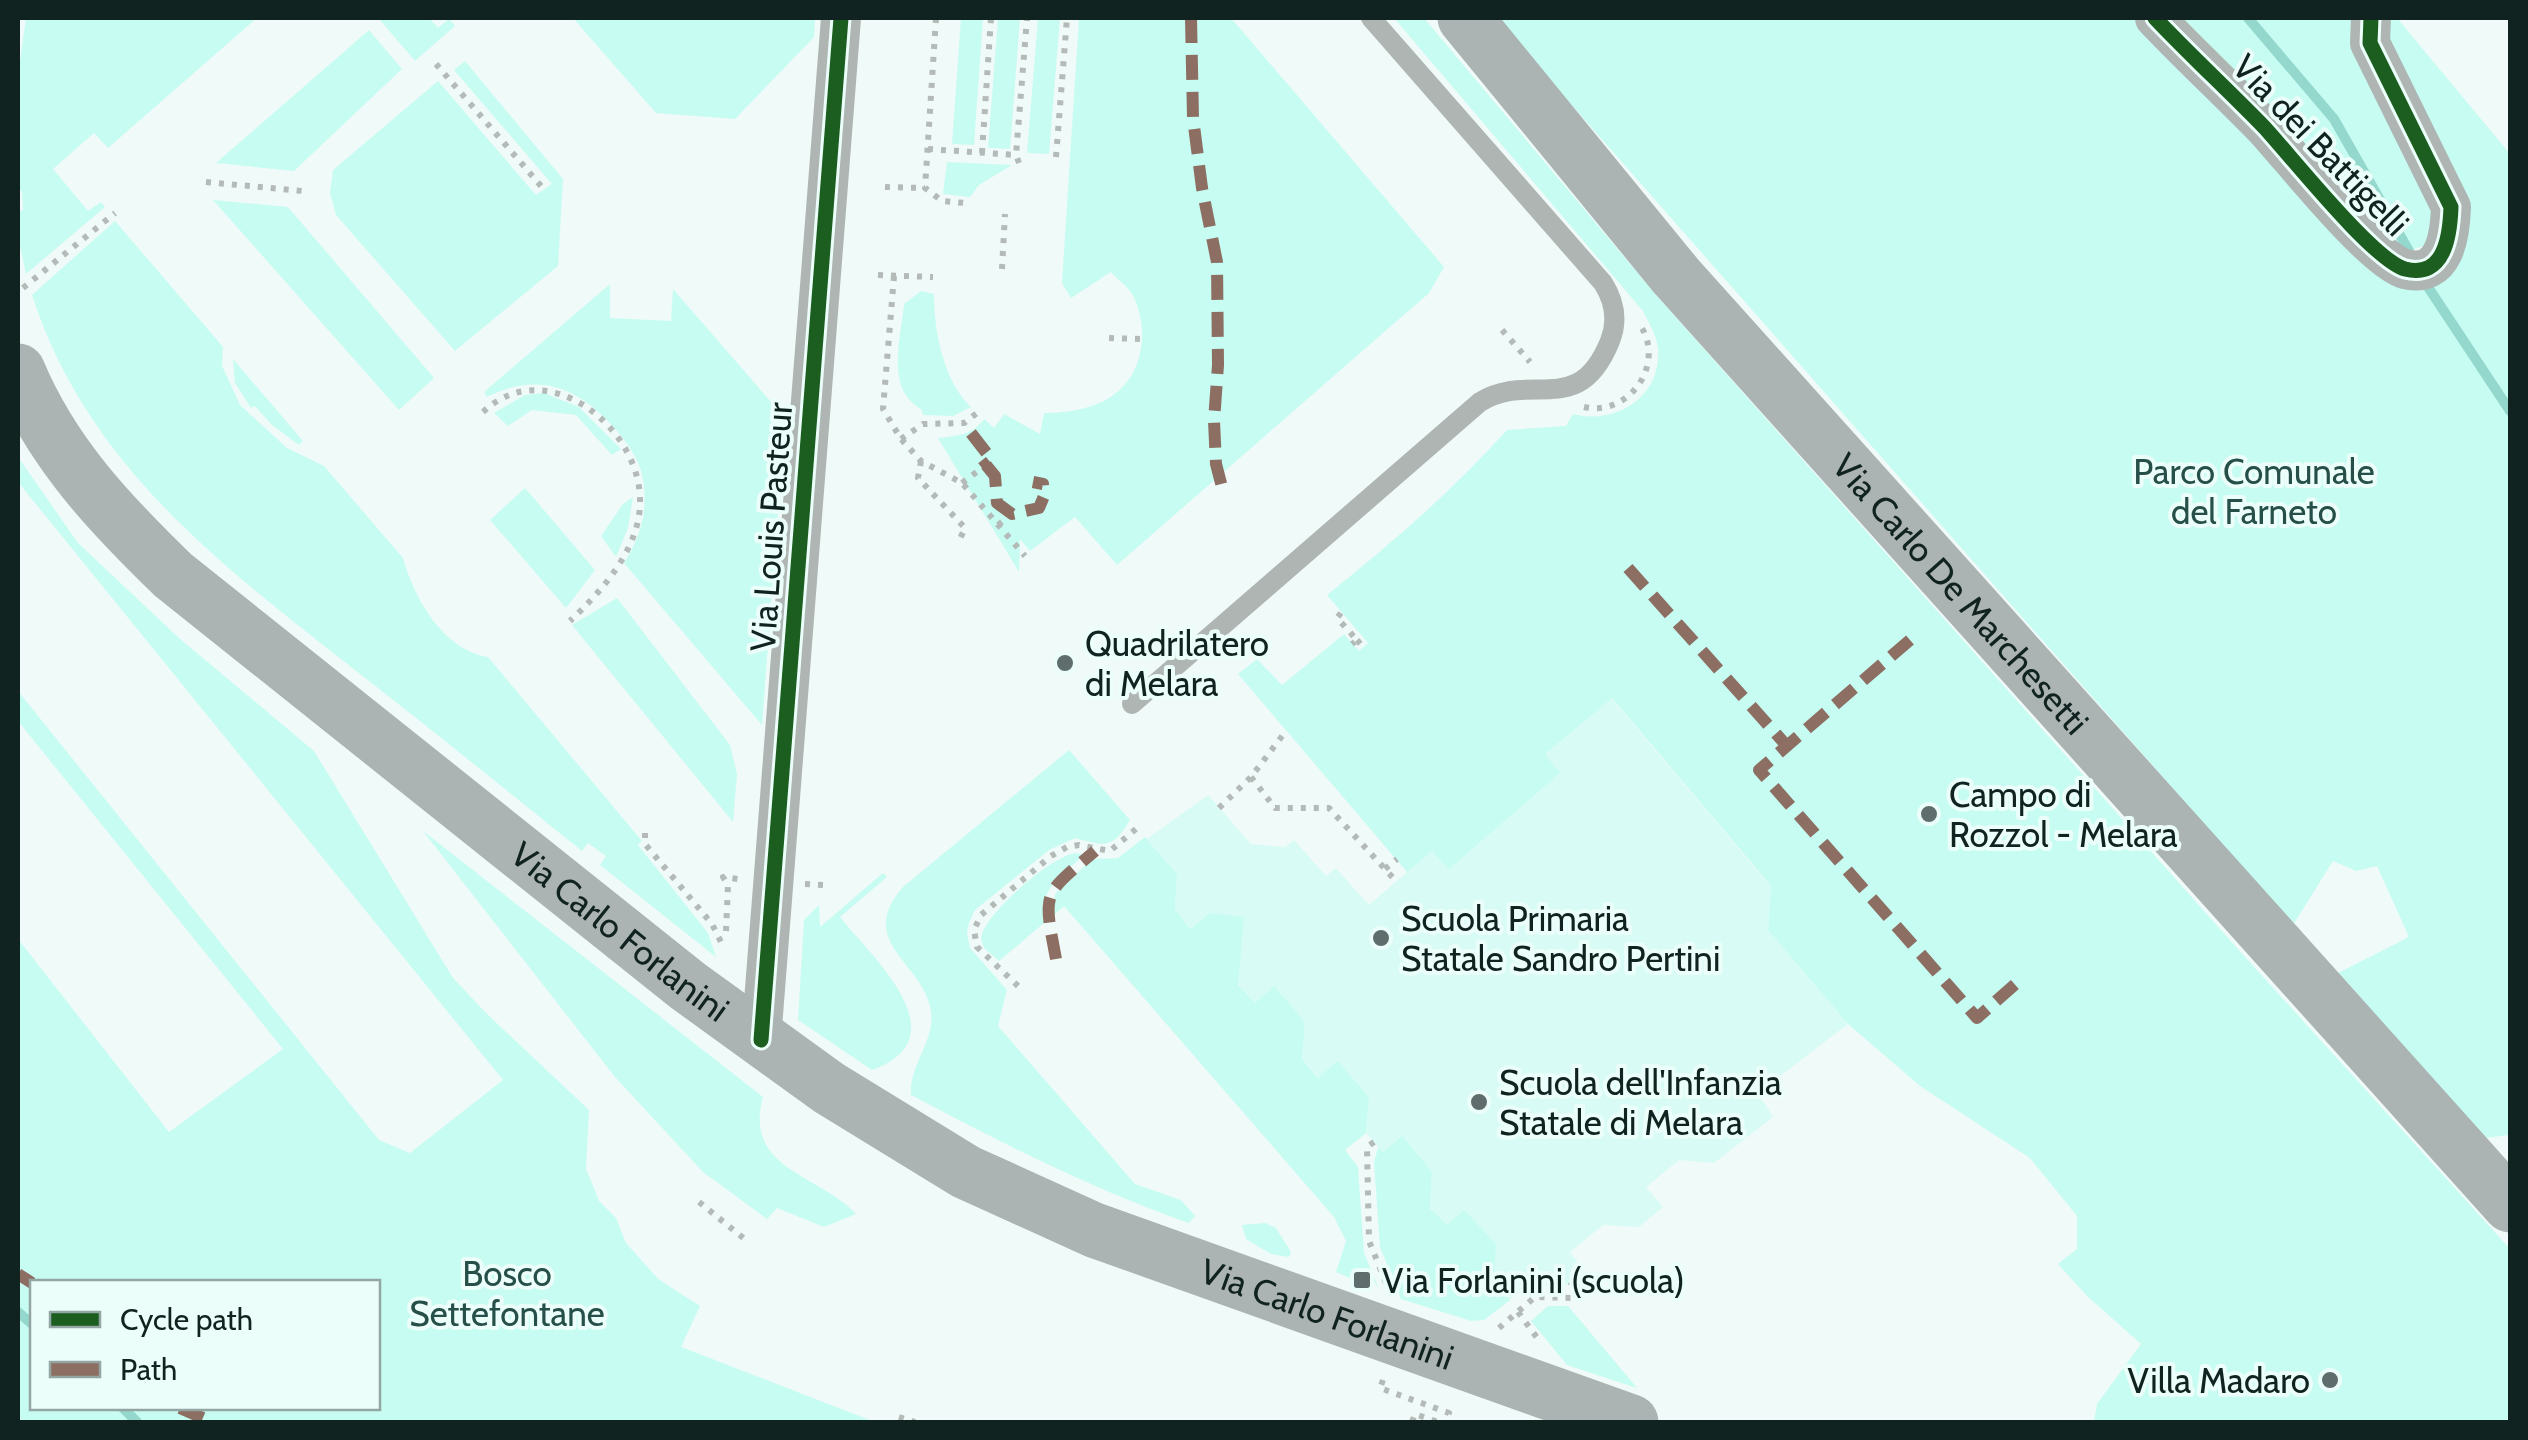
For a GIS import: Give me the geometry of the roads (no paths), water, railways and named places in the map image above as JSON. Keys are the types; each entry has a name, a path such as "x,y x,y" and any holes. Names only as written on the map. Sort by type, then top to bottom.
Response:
{"main road":[{"name":"Via Carlo De Marchesetti","path":"1464,18 1676,276 2510,1205"},
{"name":"Via Carlo Forlanini","path":"18,371 43,423 72,467 104,508 173,575 688,986 869,1113 966,1172 1094,1230 1631,1422"}],"street":[{"name":"Via Louis Pasteur","path":"761,1040 841,18"},
{"name":"Via dei Battigelli","path":"2154,18 2263,127 2371,246 2403,268 2424,270 2441,259 2450,236 2451,207 2370,43 2371,18"}],"lane":[{"path":"1132,704 1480,402 1492,394 1556,391 1581,383 1595,370 1616,326 1612,296 1603,283 1372,18"}],"waterway":[{"path":"2248,18 2334,119 2409,251"},
{"path":"2426,284 2510,411"},
{"path":"18,1312 30,1322"},
{"path":"125,1410 137,1422"}],"place":[{"name":"Quadrilatero di Melara","path":"1065,663"},
{"name":"Campo di Rozzol - Melara","path":"1929,814"},
{"name":"Scuola Primaria Statale Sandro Pertini","path":"1381,938"},
{"name":"Scuola dell'Infanzia Statale di Melara","path":"1479,1102"},
{"name":"Via Forlanini (scuola)","path":"1362,1280"},
{"name":"Villa Madaro","path":"2330,1380"}],"park label":[{"name":"Parco Comunale del Farneto","path":"2254,491"},
{"name":"Bosco Settefontane","path":"507,1293"}]}
